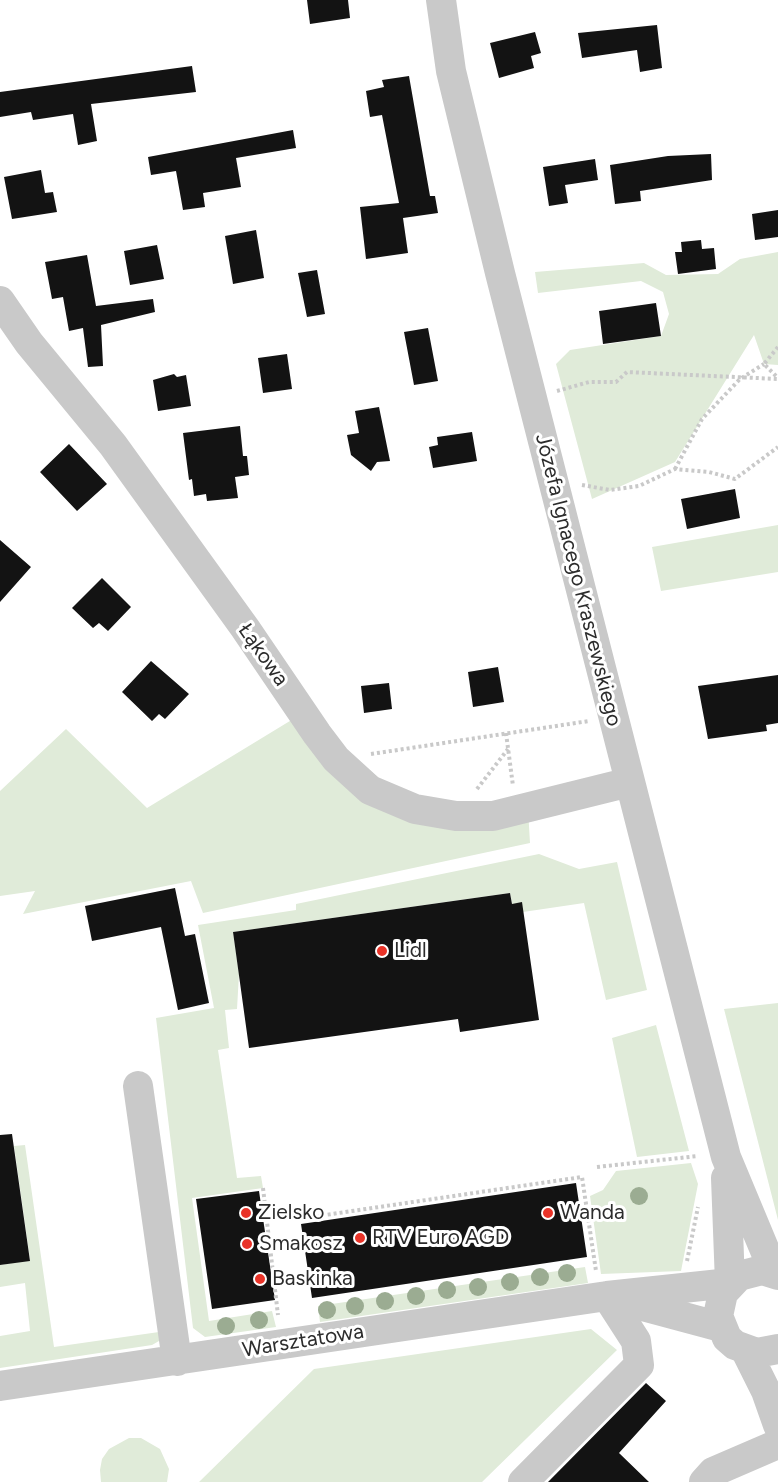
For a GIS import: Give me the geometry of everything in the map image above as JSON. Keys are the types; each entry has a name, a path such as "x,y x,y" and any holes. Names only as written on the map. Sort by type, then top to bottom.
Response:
{"street":[{"name":"Józefa Ignacego Kraszewskiego","path":"441,0 451,70 494,250 600,722 630,782 709,1159 730,1283"},
{"name":"Łąkowa","path":"0,301 29,343 113,445 336,759 370,790 415,809 456,816 493,816 630,782"},
{"path":"138,1086 177,1361"},
{"name":"Józefa Ignacego Kraszewskiego","path":"709,1159 776,1273"},
{"name":"Warsztatowa","path":"0,1386 177,1361 602,1288 730,1283 750,1271 776,1273"},
{"path":"730,1283 719,1304 721,1327 727,1338 746,1351 758,1353 778,1349"},
{"path":"523,1482 639,1365 636,1341 602,1288"},
{"name":"Warsztatowa","path":"602,1288 721,1327"},
{"path":"746,1351 766,1391 778,1425"},
{"path":"704,1482 713,1472 778,1444"}],"path":[{"path":"675,469 702,418 740,379 764,364 778,347"},
{"path":"764,364 778,378"},
{"path":"550,393 589,382 616,382 627,372 740,379 778,378"},
{"path":"573,484 610,490 639,486 675,469 709,472 735,479 778,447"},
{"path":"336,759 506,733 600,722"},
{"path":"506,733 513,786 528,809"},
{"path":"456,816 508,749"},
{"path":"697,1144 709,1159"},
{"path":"597,1167 709,1159"},
{"path":"298,1219 582,1177 602,1288"},
{"path":"263,1188 278,1316"},
{"path":"686,1267 699,1205"}],"green space":[{"path":"778,252 778,365 764,364 754,335 675,462 592,499 556,364 570,350 661,336 669,314 663,292 641,281 538,293 535,272 644,263 666,275 718,274 740,259"},
{"path":"778,525 778,572 661,591 652,547"},
{"path":"303,713 415,809 528,809 530,843 203,913 191,881 23,914 35,891 0,896 0,791 66,729 147,808"},
{"path":"539,854 579,869 617,862 647,990 606,1000 584,903 523,912 512,904 510,893 233,932 239,974 237,1009 225,1010 229,1048 218,1050 237,1178 261,1176 263,1188 192,1198 209,1321 272,1311 276,1327 205,1337 193,1328 156,1018 214,1008 198,925 296,910 296,904"},
{"path":"778,1003 778,1220 724,1009"},
{"path":"656,1025 689,1151 637,1157 612,1038"},
{"path":"25,1145 54,1347 159,1332 159,1341 152,1345 0,1368 0,1336 30,1331 25,1283 0,1287 0,1265 30,1260 14,1146"},
{"path":"691,1163 698,1184 681,1271 601,1274 590,1196 603,1190 616,1171"},
{"path":"585,1267 588,1283 320,1322 318,1306"},
{"path":"591,1329 617,1350 482,1482 199,1482 314,1369"},
{"path":"129,1438 141,1438 160,1449 169,1469 167,1482 101,1482 102,1459 109,1449"}],"building":[{"path":"307,0 348,0 350,18 310,24"},
{"path":"657,25 662,68 640,72 637,50 582,58 578,33"},
{"path":"535,32 541,53 531,56 534,68 499,78 490,43"},
{"path":"192,66 196,92 91,104 97,141 78,145 73,114 33,120 31,112 0,117 0,92"},
{"path":"409,76 430,196 435,196 438,213 403,218 408,253 366,259 360,207 399,203 382,115 370,117 366,91 384,87 382,80"},
{"path":"293,130 296,148 236,158 241,187 203,193 205,207 183,210 176,171 151,175 148,157"},
{"path":"711,154 712,180 640,191 641,201 615,204 610,165 668,156"},
{"path":"595,159 598,180 565,185 568,203 549,206 543,167"},
{"path":"41,170 45,193 53,192 57,212 12,219 4,177"},
{"path":"778,210 778,237 755,240 752,214"},
{"path":"256,230 264,278 233,284 225,236"},
{"path":"701,240 702,249 714,248 716,269 678,274 675,252 682,252 681,242"},
{"path":"157,245 164,279 130,285 124,251"},
{"path":"87,255 96,306 153,299 155,312 101,325 103,366 88,367 83,328 69,331 63,297 52,299 45,262"},
{"path":"317,270 325,314 307,317 298,273"},
{"path":"656,303 661,336 603,344 599,311"},
{"path":"428,328 438,381 414,385 404,332"},
{"path":"287,354 292,389 263,393 258,358"},
{"path":"174,374 177,377 186,375 191,406 158,411 153,380"},
{"path":"379,407 390,461 377,462 371,471 351,455 347,435 359,433 355,411"},
{"path":"240,426 243,456 247,456 249,475 235,477 238,498 207,501 206,494 194,496 192,479 189,480 183,433"},
{"path":"472,432 477,461 433,468 429,447 438,445 437,437"},
{"path":"69,444 107,484 77,511 40,472"},
{"path":"735,489 740,518 687,529 681,499"},
{"path":"0,540 31,567 0,602"},
{"path":"102,578 131,607 108,631 99,623 93,628 72,608"},
{"path":"151,661 189,694 165,719 159,714 152,721 122,692"},
{"path":"498,667 504,702 473,707 468,672"},
{"path":"778,675 778,723 766,725 767,731 708,739 698,686"},
{"path":"389,683 392,709 364,713 361,686"},
{"path":"175,888 185,936 195,934 209,1003 178,1010 161,927 92,941 85,906"},
{"name":"Lidl","path":"510,893 512,904 522,902 539,1020 460,1032 458,1019 249,1048 233,932"},
{"path":"12,1134 30,1261 0,1265 0,1135"},
{"path":"576,1183 587,1257 312,1298 301,1224"},
{"path":"259,1191 275,1300 212,1309 196,1199"},
{"path":"646,1383 666,1401 619,1453 649,1482 548,1482"}],"place":[{"name":"Lidl","path":"382,951"},
{"name":"Zielsko","path":"246,1213"},
{"name":"Wanda","path":"548,1213"},
{"name":"RTV Euro AGD","path":"360,1238"},
{"name":"Smakosz","path":"247,1244"},
{"name":"Baskinka","path":"260,1279"}]}
